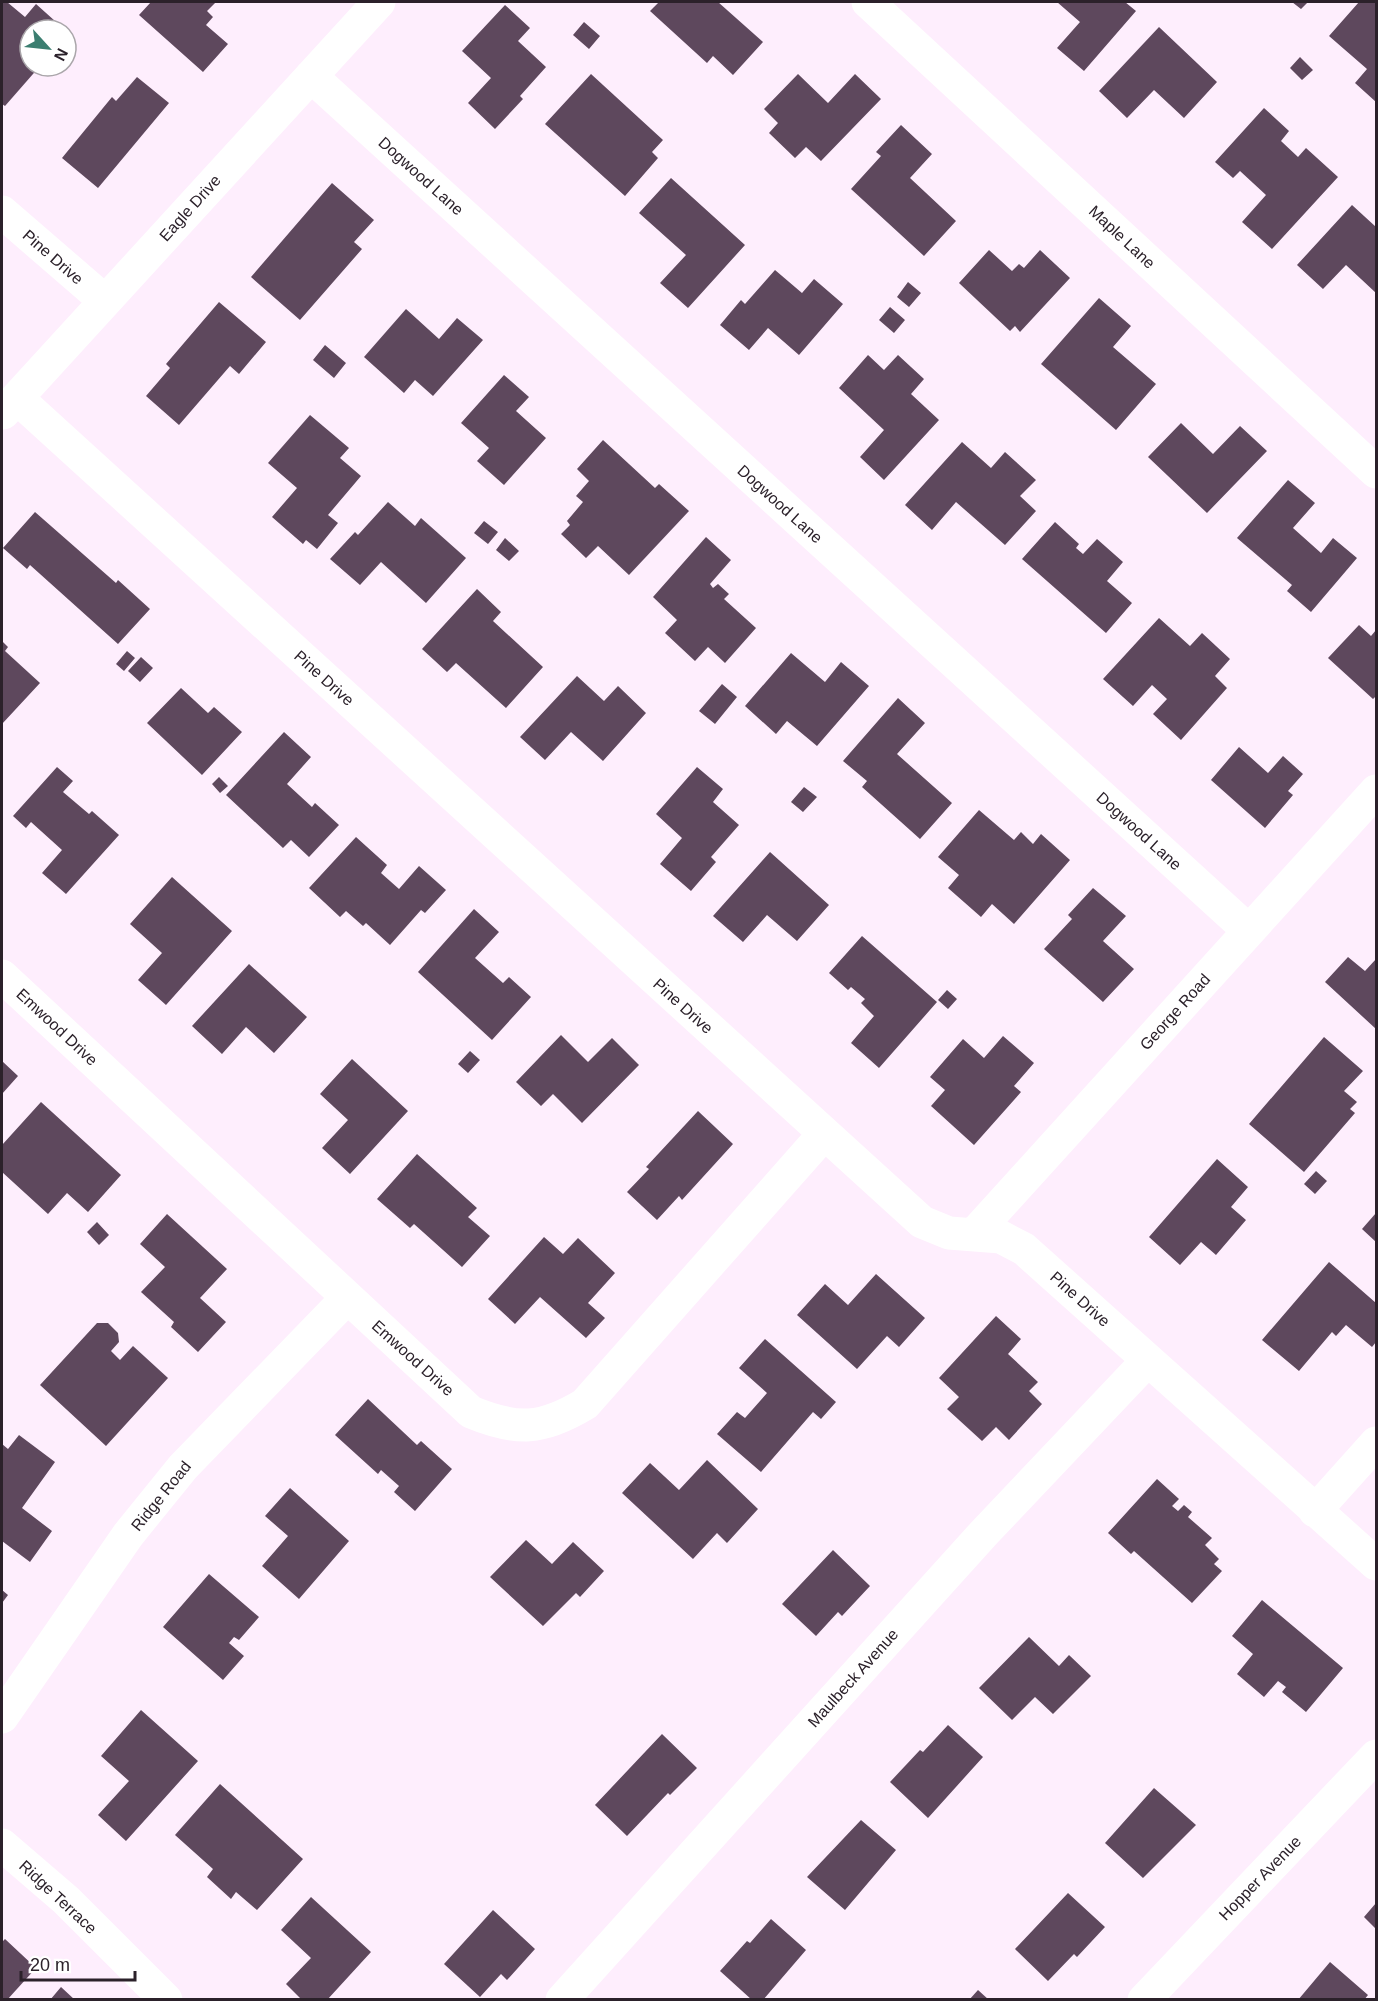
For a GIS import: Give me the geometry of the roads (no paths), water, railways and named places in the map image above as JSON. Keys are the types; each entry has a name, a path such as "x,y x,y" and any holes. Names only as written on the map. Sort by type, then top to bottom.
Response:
{"street":[{"name":"Eagle Drive","path":"9,406 379,2"},
{"name":"Maple Lane","path":"868,2 1377,472"},
{"name":"Dogwood Lane","path":"311,76 1249,931"},
{"name":"Pine Drive","path":"2,212 105,301"},
{"name":"Pine Drive","path":"9,406 922,1222 949,1233 1001,1237 1024,1250 1377,1564"},
{"name":"George Road","path":"974,1234 1377,791"},
{"name":"Emwood Drive","path":"2,976 471,1412 499,1424 529,1427 560,1419 585,1404 824,1134"},
{"name":"Ridge Road","path":"2,1717 128,1535 183,1467 347,1298"},
{"name":"Maulbeck Avenue","path":"562,2000 984,1533 1148,1360"},
{"path":"1315,1511 1377,1443"},
{"name":"Hopper Avenue","path":"1144,2000 1377,1756"},
{"name":"Ridge Terrace","path":"2,1845 66,1900 166,2000"}]}
